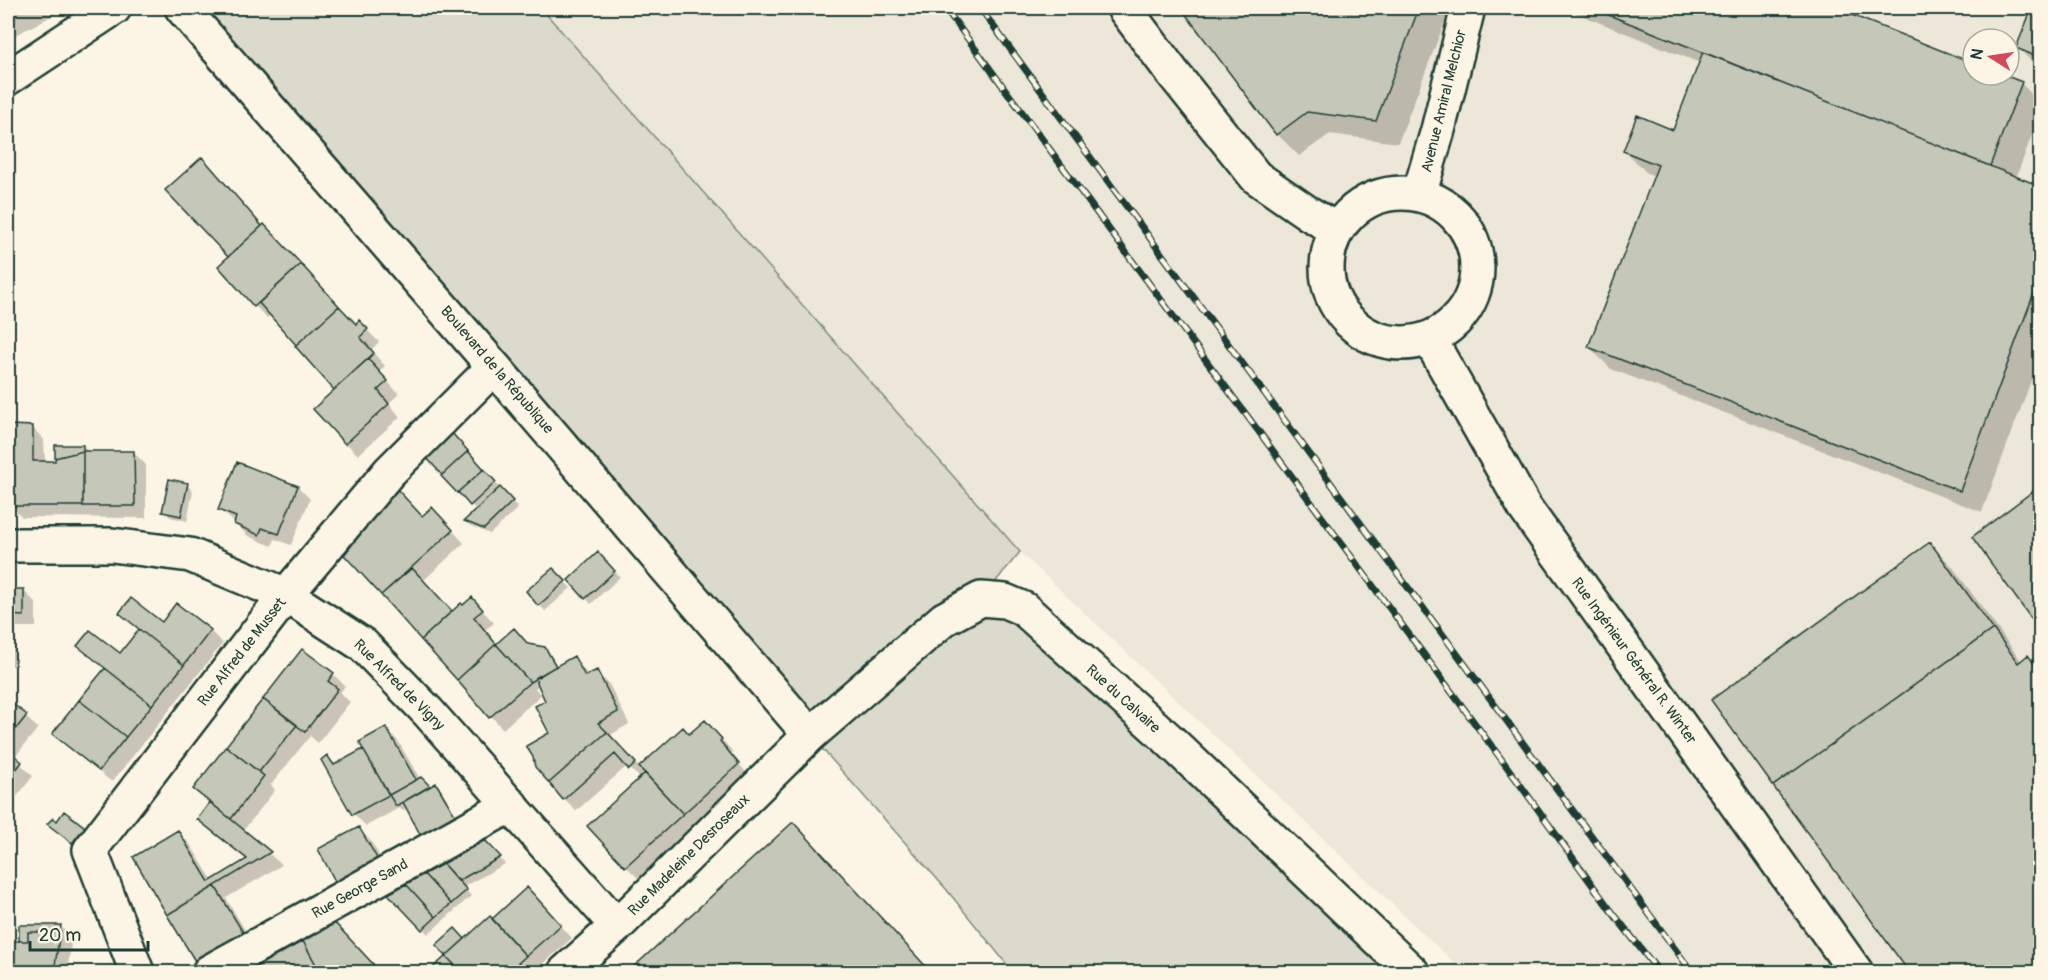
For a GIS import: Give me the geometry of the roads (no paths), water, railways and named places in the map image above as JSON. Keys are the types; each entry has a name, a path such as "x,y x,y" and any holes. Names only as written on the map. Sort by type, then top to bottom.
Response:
{"street":[{"path":"8,78 114,8"},
{"name":"Boulevard de la République","path":"182,8 810,735"},
{"path":"1124,8 1256,177 1337,230"},
{"name":"Avenue Amiral Melchior","path":"1419,195 1438,130 1468,8"},
{"path":"1398,193 1419,195 1436,201 1450,210 1463,224 1473,241 1477,263 1476,284 1469,303 1458,319 1445,330 1429,338 1401,343 1379,339 1359,330 1343,314 1332,295 1327,271 1330,247 1337,230 1348,214 1377,197 1398,193"},
{"name":"Rue Ingénieur Général R. Winter","path":"1429,338 1525,508 1856,972"},
{"name":"Rue Alfred de Musset","path":"137,972 90,849 286,595 389,472 494,367"},
{"name":"Rue Alfred de Vigny","path":"8,544 112,545 190,555 286,595 363,645 428,712 617,926"},
{"name":"Rue du Calvaire","path":"810,735 944,620 981,599 1005,601 1024,609 1166,737 1412,972"},
{"name":"Rue Madeleine Desroseaux","path":"565,972 617,926 810,735"},
{"name":"Rue George Sand","path":"209,972 511,806"}],"railway":[{"path":"945,8 1609,908 1659,972"},
{"path":"980,8 1692,972"}]}
